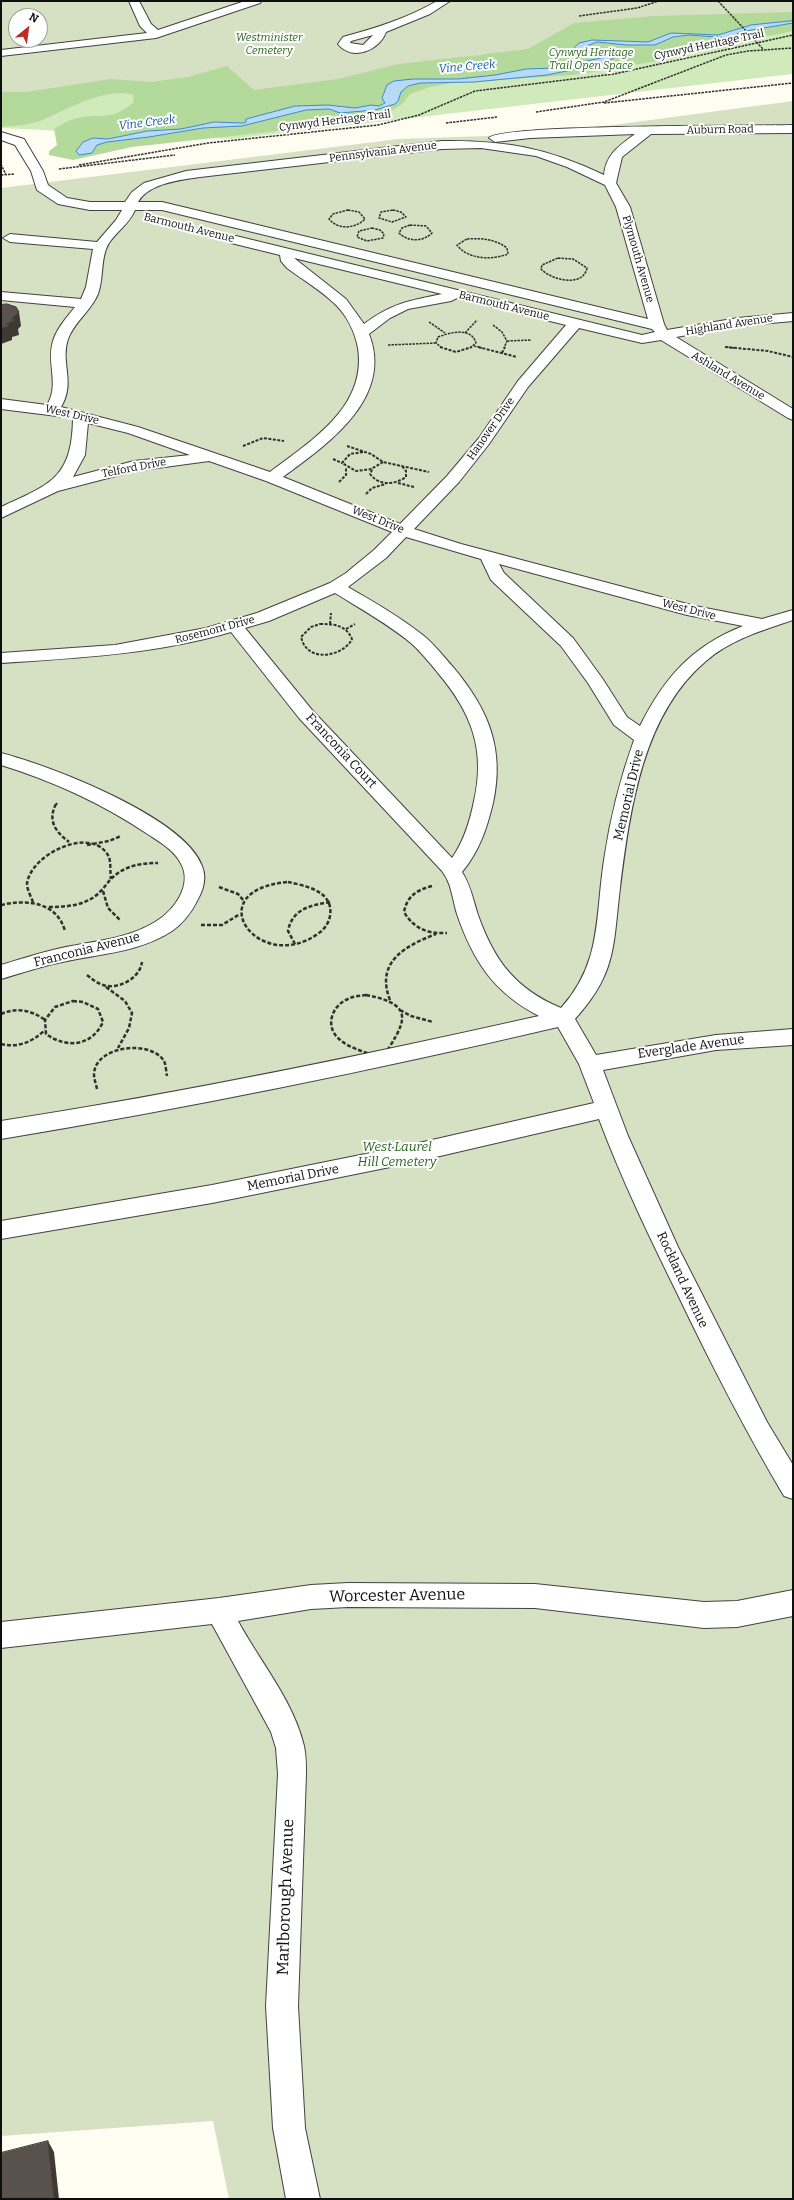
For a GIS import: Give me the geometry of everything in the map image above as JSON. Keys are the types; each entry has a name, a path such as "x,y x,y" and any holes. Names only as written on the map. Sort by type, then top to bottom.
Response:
{"lane":[{"path":"134,1 146,26 156,35"},
{"path":"1,53 130,40 156,35 256,1"},
{"path":"381,30 445,1"},
{"name":"Auburn Road","path":"647,131 793,129"},
{"path":"480,144 519,149 555,158 586,170 610,183 612,162 617,152 647,131"},
{"name":"Pennsylvania Avenue","path":"101,246 107,236 120,223 135,196 149,186 192,175 442,145 480,144 495,138 530,134 647,131"},
{"path":"1,136 20,142 37,171 42,187 62,201 90,206 129,207"},
{"name":"Plymouth Avenue","path":"610,183 623,207 661,331"},
{"name":"Barmouth Avenue","path":"129,207 162,206 661,331"},
{"name":"Barmouth Avenue","path":"129,207 138,215 155,220"},
{"name":"Barmouth Avenue","path":"223,237 642,339 661,331"},
{"path":"10,238 101,246 94,286 85,304 67,326 60,340 58,360 63,392 52,410"},
{"path":"272,478 323,438 344,419 358,398 366,375 366,347 361,332 355,321 340,302 288,261 287,253"},
{"path":"361,332 385,315 399,308 457,294"},
{"path":"1,296 85,304"},
{"name":"Highland Avenue","path":"661,331 793,317"},
{"name":"Hanover Drive","path":"402,530 453,479 484,441 511,399 575,323"},
{"name":"Ashland Avenue","path":"661,331 793,415"},
{"name":"West Drive","path":"1,404 81,415 272,478 402,530 488,556 693,611 760,624"},
{"name":"Telford Drive","path":"58,486 71,469 79,455 82,443 81,415"},
{"name":"Telford Drive","path":"1,513 58,486 134,466 211,457"},
{"name":"Rosemont Drive","path":"1,658 115,650 179,640 235,626 296,604 336,587 352,578 402,530"},
{"path":"488,556 491,566 497,576 566,642 596,682 620,721 643,737"},
{"path":"336,587 384,616 420,642 455,680 479,718 489,756 490,774 486,796 471,844 462,860 456,878"},
{"name":"Memorial Drive","path":"564,1018 583,995 601,961 612,873 633,768 643,737 664,696 686,669 714,647 738,633 760,624 793,615"},
{"name":"Franconia Court","path":"235,626 253,651 320,730 435,850 456,878 473,930 498,976 505,985 539,1008 564,1018"},
{"path":"1,759 76,785 124,808 183,851 194,871"},
{"name":"Franconia Avenue","path":"1,972 53,957 136,940 160,929 180,913 194,888 194,871"},
{"path":"1,1130 155,1104 382,1059 564,1018 590,1064"},
{"name":"Everglade Avenue","path":"590,1064 724,1041 793,1037"},
{"name":"Rockland Avenue","path":"590,1064 606,1109 666,1247 709,1335 755,1423 793,1488"},
{"name":"Memorial Drive","path":"1,1230 212,1194 410,1154 606,1109"},
{"name":"Worcester Avenue","path":"1,1635 219,1611 270,1602 348,1595 535,1596 704,1615 737,1614 793,1603"},
{"name":"Marlborough Avenue","path":"219,1611 239,1650 274,1707 285,1730 290,1748 292,1774 284,1930 282,2006 290,2128 303,2199"}],"path":[{"path":"579,16 637,8 659,1"},
{"path":"718,1 764,49"},
{"name":"Cynwyd Heritage Trail","path":"63,169 114,158 208,143 378,125 419,115 475,91 614,74 758,44 793,35"},
{"path":"595,104 720,56 736,52 793,48"},
{"path":"530,113 595,104 793,83"},
{"path":"443,123 498,116"},
{"path":"1,176 176,155"},
{"path":"1,164 6,175"},
{"path":"393,210 401,212 406,217 401,221 388,222 381,220 378,214 393,210"},
{"path":"354,211 365,217 363,222 355,226 338,225 333,224 329,219 337,212 354,211"},
{"path":"421,225 431,231 430,236 427,238 417,240 407,239 399,232 406,226 421,225"},
{"path":"474,239 490,240 503,245 508,251 504,256 499,257 475,256 457,248 458,242 474,239"},
{"path":"573,259 585,264 588,271 586,275 575,280 552,278 546,276 541,269 542,265 551,260 573,259"},
{"path":"492,324 502,332 507,341 502,353"},
{"path":"436,343 441,335 458,332 474,337 476,343 474,346"},
{"path":"366,347 436,343 442,348 453,351 465,350 474,346 541,363"},
{"path":"724,347 768,351 793,358"},
{"path":"252,471 240,456 240,451 248,442 273,438 281,440 293,447 297,458"},
{"path":"323,438 366,452 383,462 400,464 453,479"},
{"path":"357,471 346,467 342,463 343,459 354,453 366,452"},
{"path":"352,472 373,468 383,462"},
{"path":"392,483 406,477 406,471 400,464"},
{"path":"370,474 373,468"},
{"path":"363,471 370,474 375,480 403,483 416,488"},
{"path":"372,488 375,480"},
{"path":"330,624 339,625 351,634 352,640 349,646 338,652 323,654 306,648 301,643 301,637 304,631 315,626 330,624"},
{"path":"69,842 53,826 50,818 53,808 59,800 76,785"},
{"path":"86,845 109,841 121,836 143,821"},
{"path":"1,905 20,902 33,902 49,907 75,905 91,900 103,891 111,878 112,870 107,858 97,849 86,845 69,842 62,843"},
{"path":"111,878 136,865 150,862 163,863 194,871"},
{"path":"436,934 414,926 404,912 405,904 410,896 425,888 456,878"},
{"path":"275,883 302,883 323,894 330,902 332,911 331,920 318,936 295,944 268,943 256,939 242,924 240,914 244,901 252,893 275,883"},
{"path":"29,899 33,902"},
{"path":"295,944 288,931 291,919 301,909 330,902"},
{"path":"49,907 64,922 65,932 53,957"},
{"path":"180,913 199,924 210,927 222,926 240,914"},
{"path":"390,1000 366,995 356,996 345,1000 335,1009 331,1017 330,1025 334,1034 342,1042 382,1059 402,1027 402,1018 399,1009 390,1000 384,990 384,979 389,966 396,956 410,944 436,934 445,933"},
{"path":"105,986 123,998 130,1006 133,1016 131,1025 118,1048"},
{"path":"83,1002 98,1009 103,1022 101,1029 96,1035 79,1044 60,1043 52,1039 45,1030 45,1020 55,1007 64,1003 83,1002"},
{"path":"1,1014 18,1009 28,1010 45,1020"},
{"path":"1,1044 18,1046 30,1042 45,1030"},
{"path":"113,1110 101,1097 93,1076 96,1067 103,1057 118,1048 130,1047 143,1049 154,1052 162,1058 167,1067 167,1075 155,1104"}],"green space":[{"name":"Westminister Cemetery","path":"1,1 793,1 793,12 654,16 574,23 528,49 399,64 338,79 254,90 227,66 188,77 151,82 111,79 26,92 1,92"},
{"name":"Cynwyd Heritage Trail Open Space","path":"793,1 793,31 741,42 715,44 662,60 601,71 572,75 452,83 430,87 410,94 402,104 388,113 359,122 132,147 73,160 49,155 49,151 57,145 54,129 77,118 86,116 105,116 117,113 133,103 134,95 122,93 110,94 86,101 40,121 1,127 1,88 219,66 371,63 481,55 569,23"},
{"name":"Cynwyd Heritage Trail Open Space","path":"793,12 793,74 230,139 1,128 1,92 399,64 528,49 574,23 654,16"},
{"name":"West Laurel Hill Cemetery","path":"793,101 793,2199 229,2199 213,2121 1,2136 1,188 399,139 516,135 598,127"}],"water":[{"path":"793,21 793,23 740,32 730,38 689,35 673,37 655,45 626,45 597,42 584,47 595,51 612,51 616,57 601,64 547,75 474,82 420,83 408,86 401,92 398,101 395,104 375,110 340,113 329,109 306,110 242,126 203,128 107,142 97,145 92,153 79,155 76,151 83,142 93,138 108,139 147,131 181,129 214,122 243,123 246,122 246,119 295,106 328,105 355,108 371,105 379,106 385,103 382,98 387,85 394,81 413,79 458,79 495,75 526,69 555,68 610,56 604,53 588,53 578,51 574,48 579,43 592,40 648,42 671,33 718,35 751,25"}],"building":[{"path":"7,304 16,307 19,312 12,318 16,320 7,324 10,326 1,329 1,305"},
{"path":"48,2141 54,2199 1,2199 1,2153"}],"water label":[{"name":"Vine Creek","path":"467,67"},
{"name":"Vine Creek","path":"147,123"}]}
